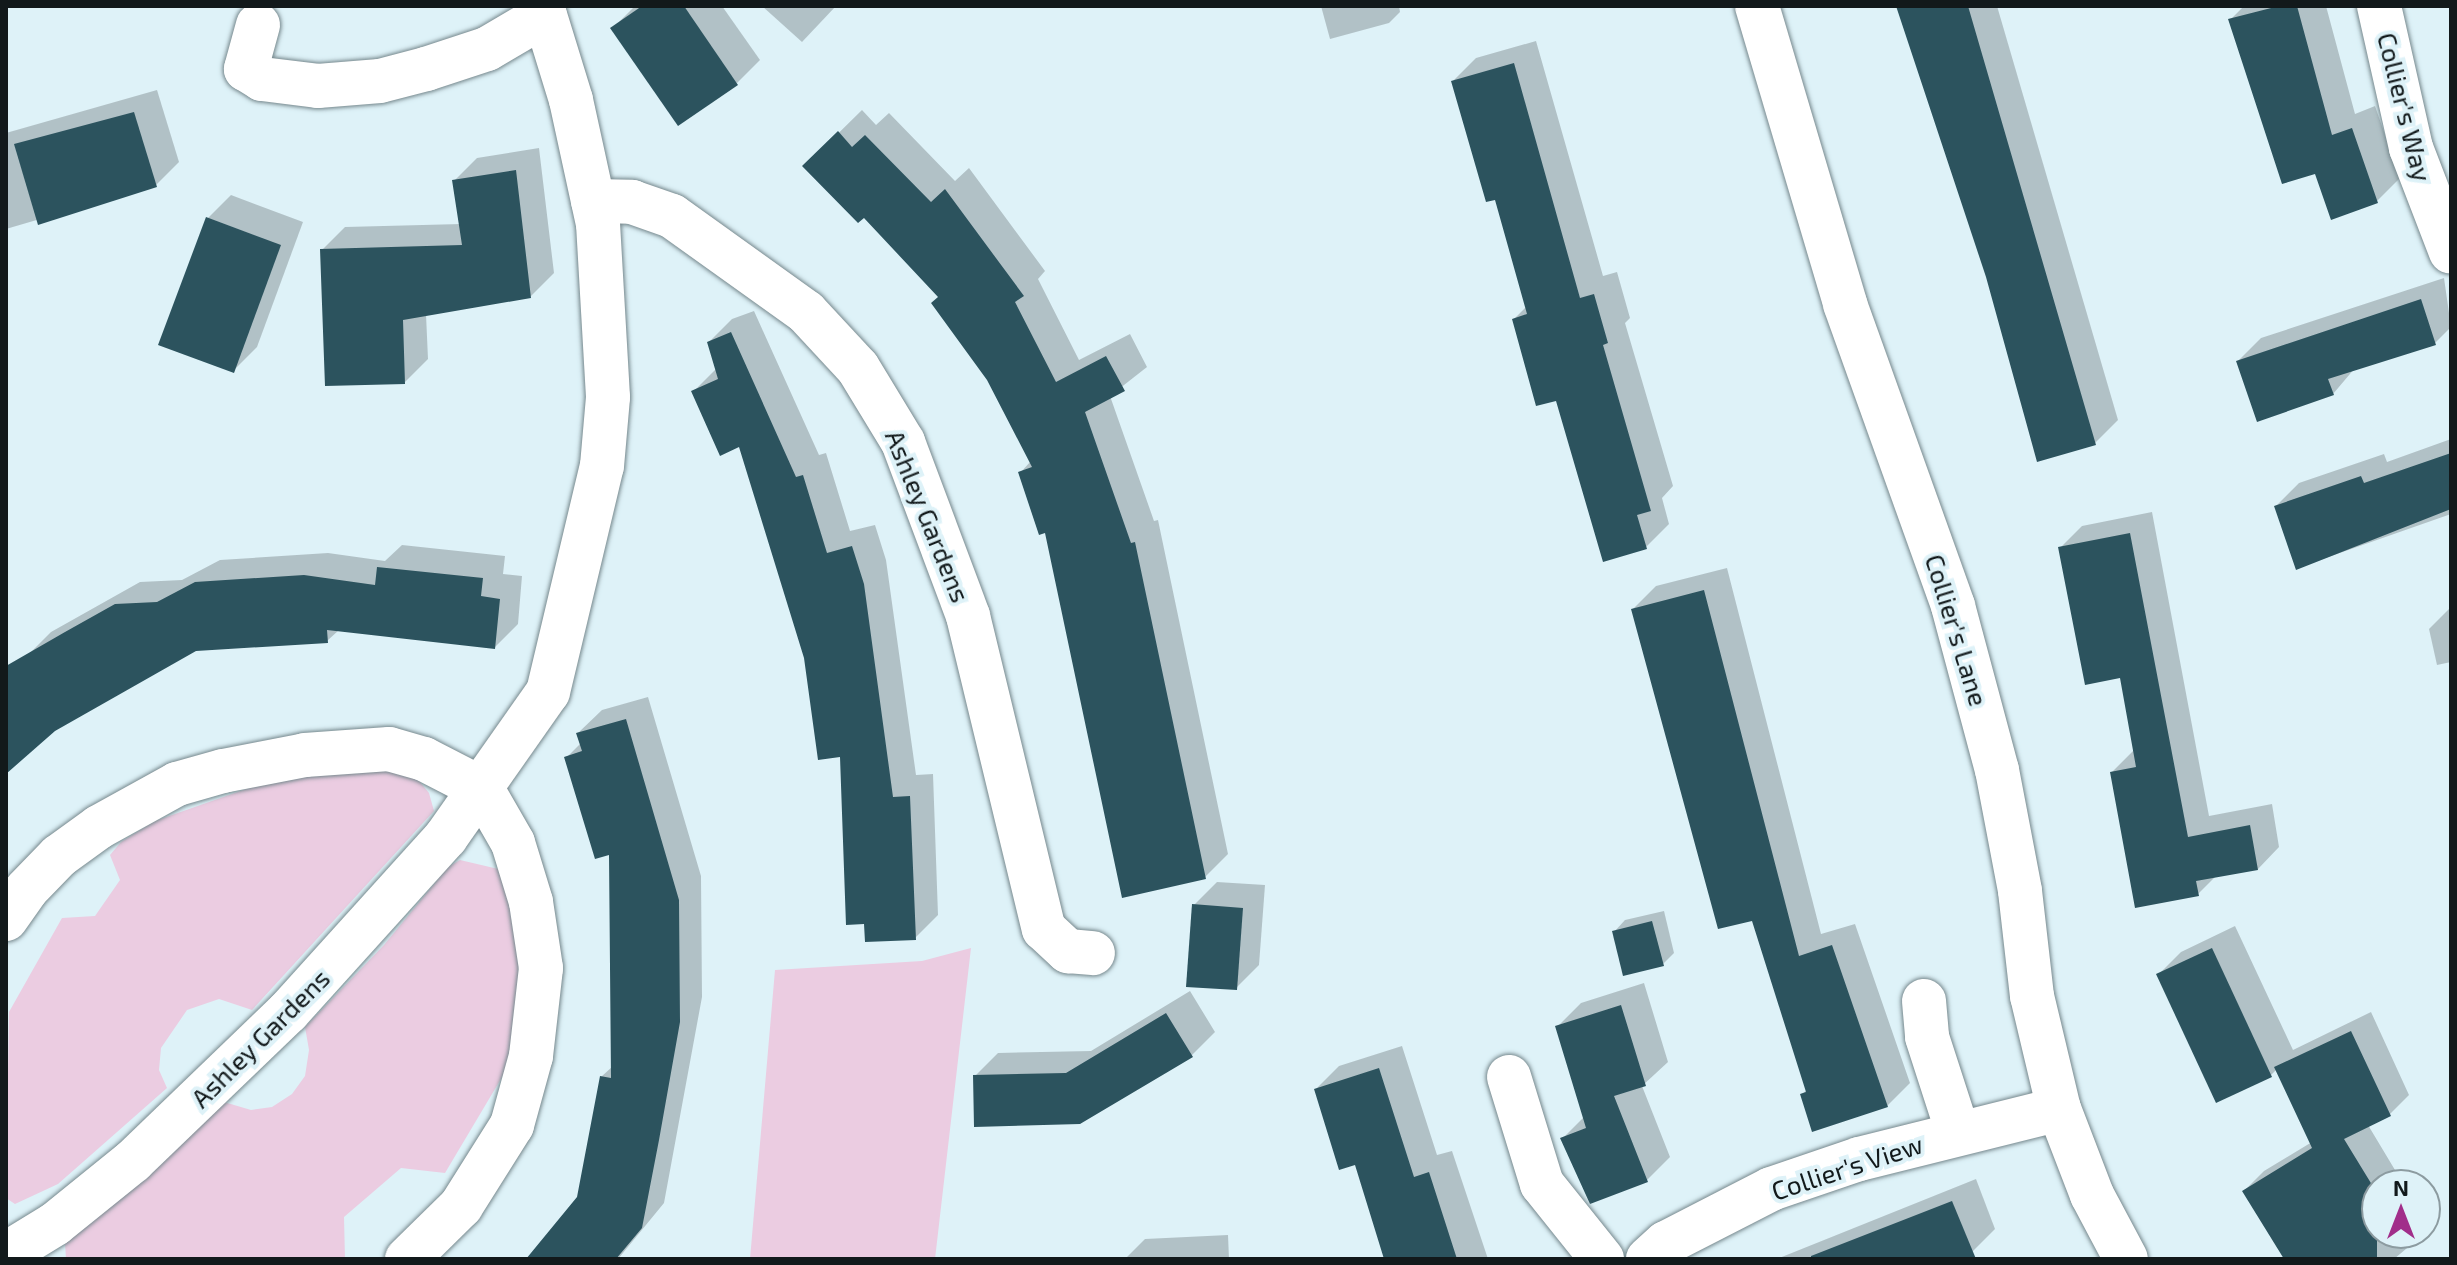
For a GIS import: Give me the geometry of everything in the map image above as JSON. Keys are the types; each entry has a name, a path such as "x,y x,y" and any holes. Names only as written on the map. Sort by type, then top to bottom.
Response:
{"street":[{"name":"Collier's Lane","path":"1757,6 1845,304 1953,606 1997,770 2020,891 2032,996 2059,1109 2092,1195 2126,1259"},
{"name":"Collier's Way","path":"2379,6 2411,148 2451,252"},
{"name":"Ashley Gardens","path":"6,1254 100,1188 227,1075 376,915 482,789 548,692 602,466 608,397 604,284 593,201 544,10 487,49 380,81 318,86 262,79 246,69 258,25"},
{"name":"Ashley Gardens","path":"593,201 632,202 672,216 806,312 858,368 903,442 963,601 1044,929 1068,951 1093,953"},
{"path":"6,919 26,890 59,856 99,827 177,784 223,771 305,755 389,749 424,759 482,789 513,843 531,902 541,968 531,1056 512,1125 461,1206 407,1259"},
{"path":"1924,1001 1927,1037 1958,1133"},
{"path":"1509,1077 1542,1184 1602,1259"},
{"name":"Collier's View","path":"1648,1259 1666,1243 1771,1189 1958,1133 2059,1109"}],"shaded area":[{"path":"405,764 429,793 434,811 252,1010 219,999 187,1010 161,1048 159,1070 167,1088 58,1184 15,1204 6,1198 9,1012 62,918 95,916 120,880 110,855 121,842 155,821 303,769"},
{"path":"460,860 511,872 526,930 511,1062 445,1173 401,1168 344,1217 345,1259 66,1259 65,1243 224,1102 251,1110 272,1107 292,1094 305,1076 309,1050 305,1027 384,945 448,867"},
{"path":"971,948 935,1259 750,1259 775,970 922,961"}],"building":[{"path":"642,6 684,6 738,85 678,126 610,28"},
{"path":"1896,6 1968,6 2096,445 2037,462 1986,277"},
{"path":"2279,6 2297,6 2332,135 2352,128 2378,203 2331,220 2315,174 2282,184 2228,19"},
{"path":"1514,63 1580,298 1594,294 1608,343 1603,345 1651,511 1637,515 1647,549 1603,562 1556,401 1536,406 1512,319 1527,314 1495,200 1486,202 1451,81"},
{"path":"134,112 157,187 38,225 14,144"},
{"path":"838,131 852,147 865,135 931,202 945,189 1024,296 1015,302 1056,382 1106,356 1125,391 1085,412 1131,543 1135,542 1206,879 1122,898 1045,533 1039,535 1018,472 1032,467 987,380 931,303 938,297 864,218 858,223 802,166"},
{"path":"516,170 531,298 403,320 405,384 325,386 320,249 462,245 452,180"},
{"path":"206,217 281,245 234,373 158,345"},
{"path":"2421,299 2436,345 2328,379 2334,395 2257,422 2236,361"},
{"path":"731,332 796,477 803,475 827,553 852,546 864,584 893,797 910,796 916,940 865,942 864,924 846,925 840,757 818,760 804,658 739,447 720,456 691,391 718,379 707,342"},
{"path":"2451,453 2451,509 2296,570 2274,506 2361,476 2364,483"},
{"path":"2130,533 2188,837 2250,825 2258,870 2196,881 2199,896 2135,908 2110,772 2136,767 2120,678 2085,685 2058,547"},
{"path":"377,567 483,578 481,596 500,599 495,649 327,630 328,643 196,651 55,731 6,774 6,666 115,604 157,602 195,582 304,575 375,585"},
{"path":"1704,590 1799,956 1832,945 1888,1107 1812,1132 1800,1094 1806,1092 1752,921 1718,929 1631,609"},
{"path":"626,719 679,900 680,1022 659,1140 642,1228 616,1259 526,1259 577,1197 600,1076 611,1078 609,855 595,859 564,757 582,751 576,733"},
{"path":"1192,904 1243,908 1237,990 1186,987"},
{"path":"1652,921 1664,966 1623,976 1612,931"},
{"path":"2212,948 2272,1077 2216,1103 2156,974"},
{"path":"1621,1005 1646,1086 1614,1096 1648,1182 1590,1204 1560,1138 1586,1128 1555,1026"},
{"path":"1166,1013 1193,1057 1080,1124 974,1127 973,1075 1066,1073"},
{"path":"2351,1031 2391,1116 2344,1139 2362,1169 2361,1249 2377,1249 2377,1259 2284,1259 2242,1191 2312,1148 2274,1067"},
{"path":"1379,1068 1414,1177 1429,1172 1457,1259 1384,1259 1355,1165 1339,1170 1314,1089"},
{"path":"1952,1201 1976,1259 1811,1259 1811,1256"}]}
